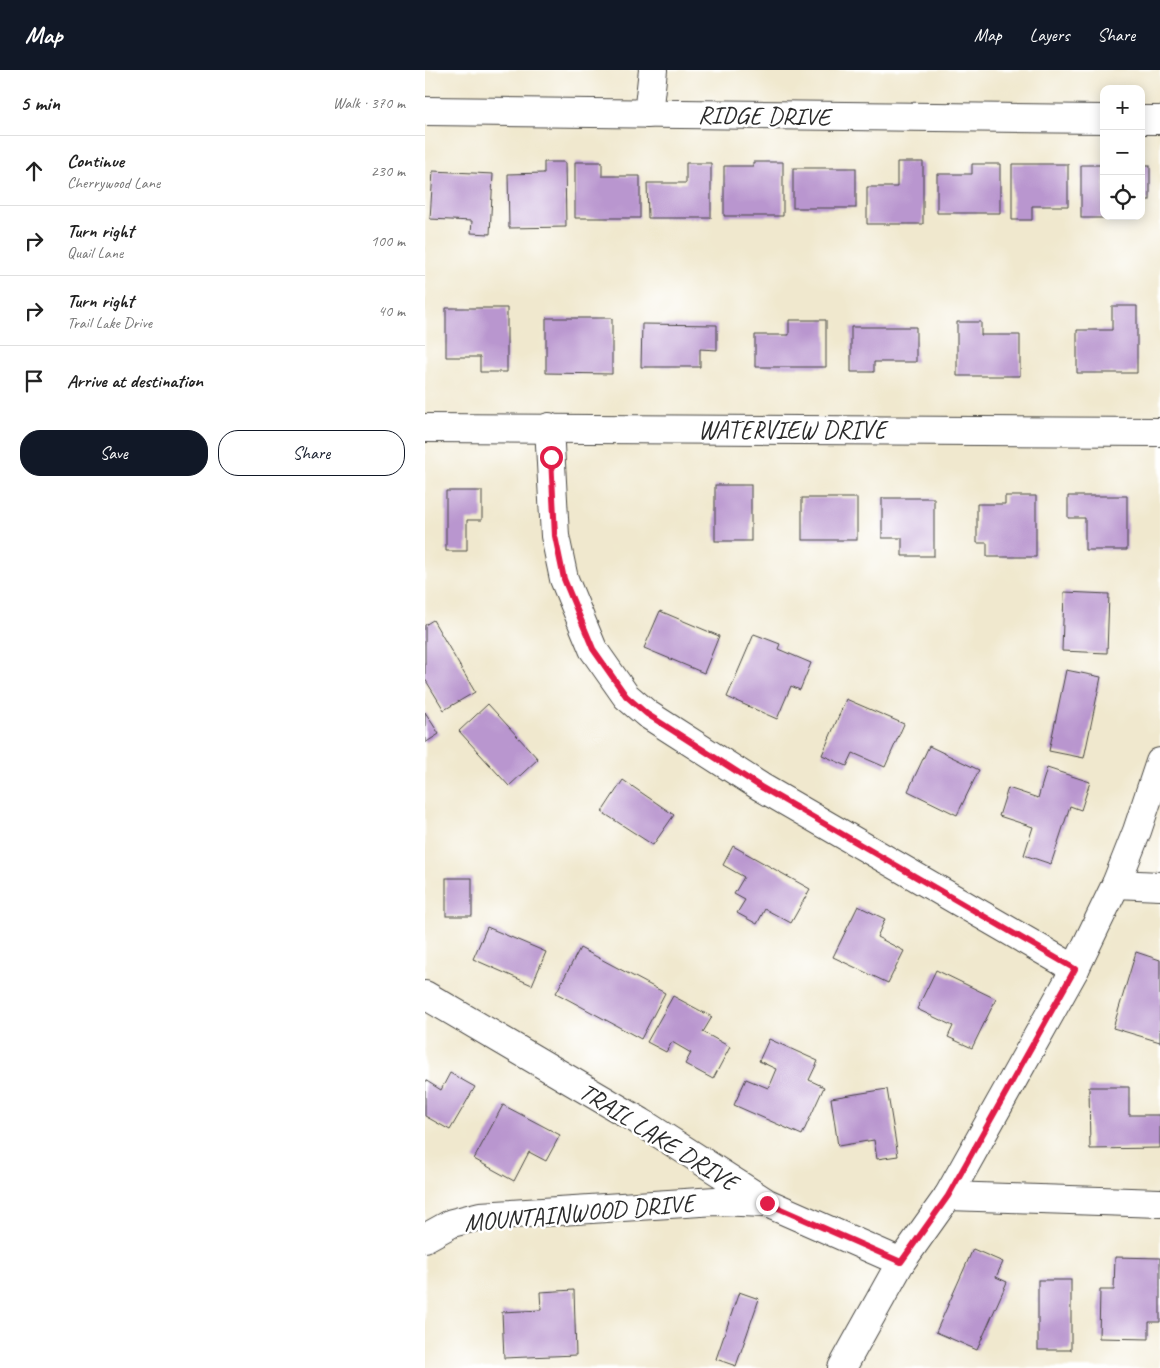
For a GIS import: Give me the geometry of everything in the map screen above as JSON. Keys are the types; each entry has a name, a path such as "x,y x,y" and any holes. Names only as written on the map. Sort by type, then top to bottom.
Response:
{"street":[{"path":"648,114 653,70"},
{"name":"RIDGE DRIVE","path":"425,111 1100,119"},
{"path":"1145,120 1160,120"},
{"path":"549,427 555,536 564,579 593,649 626,696 647,714 761,787 1075,969"},
{"name":"WATERVIEW DRIVE","path":"425,428 549,427 1160,432"},
{"path":"842,1368 901,1262 948,1196 1075,969 1116,884 1149,828 1160,762"},
{"path":"1116,884 1160,886"},
{"name":"TRAIL LAKE DRIVE","path":"425,995 641,1122 767,1203 901,1262"},
{"path":"948,1196 1160,1203"},
{"name":"MOUNTAINWOOD DRIVE","path":"425,1238 452,1223 481,1216 716,1201 767,1203"}],"building":[{"path":"544,162 565,162 566,227 509,228 508,174 544,173"},
{"path":"575,162 602,162 602,176 640,176 640,218 575,218"},
{"path":"753,162 783,162 783,216 724,216 724,166 753,166"},
{"path":"897,162 923,162 923,224 867,224 867,187 897,187"},
{"path":"686,163 711,163 711,218 648,218 647,183 686,183"},
{"path":"972,164 1000,164 1000,213 937,213 937,174 972,174"},
{"path":"1012,164 1068,164 1068,206 1032,206 1032,220 1012,220"},
{"path":"1081,165 1100,165 1100,218 1081,218"},
{"path":"1145,165 1150,165 1150,200 1145,200"},
{"path":"793,168 856,168 856,208 793,208"},
{"path":"433,171 493,174 490,234 471,233 472,221 430,219"},
{"path":"1112,306 1137,306 1137,373 1077,373 1077,330 1112,330"},
{"path":"446,308 507,308 507,372 480,372 480,357 446,357"},
{"path":"546,318 612,318 612,374 546,373"},
{"path":"789,320 826,320 826,367 755,367 755,335 789,335"},
{"path":"957,322 981,322 981,335 1020,335 1020,376 957,376"},
{"path":"642,324 717,325 717,350 700,349 700,367 641,367"},
{"path":"851,327 916,327 916,362 874,362 874,372 851,372"},
{"path":"715,485 751,485 751,541 715,541"},
{"path":"446,491 482,491 482,520 467,520 467,551 446,551"},
{"path":"1005,496 1036,496 1036,557 987,557 987,543 977,543 977,504 1005,504"},
{"path":"1068,496 1127,496 1127,550 1085,550 1085,518 1068,518"},
{"path":"802,498 857,498 857,540 802,540"},
{"path":"882,498 934,498 934,556 902,556 902,538 882,538"},
{"path":"1064,592 1109,594 1107,653 1062,651"},
{"path":"660,611 719,636 704,673 644,648"},
{"path":"433,620 475,692 444,710 425,679 425,625"},
{"path":"754,634 780,644 778,649 811,663 800,690 791,686 777,719 727,697"},
{"path":"1066,670 1101,677 1084,758 1049,751"},
{"path":"846,699 904,724 885,767 853,753 847,766 822,755"},
{"path":"488,704 538,759 509,786 459,731"},
{"path":"425,712 439,734 425,743"},
{"path":"929,746 979,770 957,815 908,791"},
{"path":"1047,768 1090,782 1081,810 1070,806 1051,864 1024,855 1033,827 999,816 1008,788 1038,798"},
{"path":"623,780 674,815 653,845 602,812"},
{"path":"733,846 810,889 791,923 765,909 757,924 737,913 745,900 734,894 744,877 723,865"},
{"path":"446,878 472,878 472,916 446,916"},
{"path":"858,906 885,919 877,937 904,951 888,983 833,957"},
{"path":"487,927 546,952 532,985 473,959"},
{"path":"580,948 665,993 641,1039 556,993"},
{"path":"1136,952 1160,960 1160,1042 1113,1028"},
{"path":"936,970 996,999 972,1048 948,1037 953,1026 917,1009"},
{"path":"673,996 712,1017 703,1032 730,1047 713,1079 685,1064 691,1053 672,1042 666,1052 647,1042"},
{"path":"769,1039 818,1061 809,1080 824,1087 802,1135 734,1105 746,1079 768,1088 776,1069 759,1061"},
{"path":"450,1073 475,1087 450,1130 425,1116 425,1080 441,1090"},
{"path":"1089,1087 1129,1087 1129,1115 1160,1115 1160,1148 1090,1149"},
{"path":"887,1089 898,1156 877,1159 874,1140 838,1146 831,1098"},
{"path":"503,1105 560,1135 546,1161 529,1152 514,1181 474,1159"},
{"path":"973,1249 1003,1262 996,1277 1007,1282 977,1350 936,1332"},
{"path":"1115,1257 1160,1258 1160,1322 1149,1322 1149,1339 1099,1338 1100,1290 1114,1290"},
{"path":"1038,1280 1071,1280 1071,1350 1038,1350"},
{"path":"574,1290 576,1355 504,1358 502,1312 541,1310 540,1292"},
{"path":"739,1292 759,1299 736,1366 716,1359"}],"route":[{"path":"551,457 555,536 564,579 593,649 626,696 647,714 761,787 1075,969 948,1196 901,1262 767,1203"}]}
